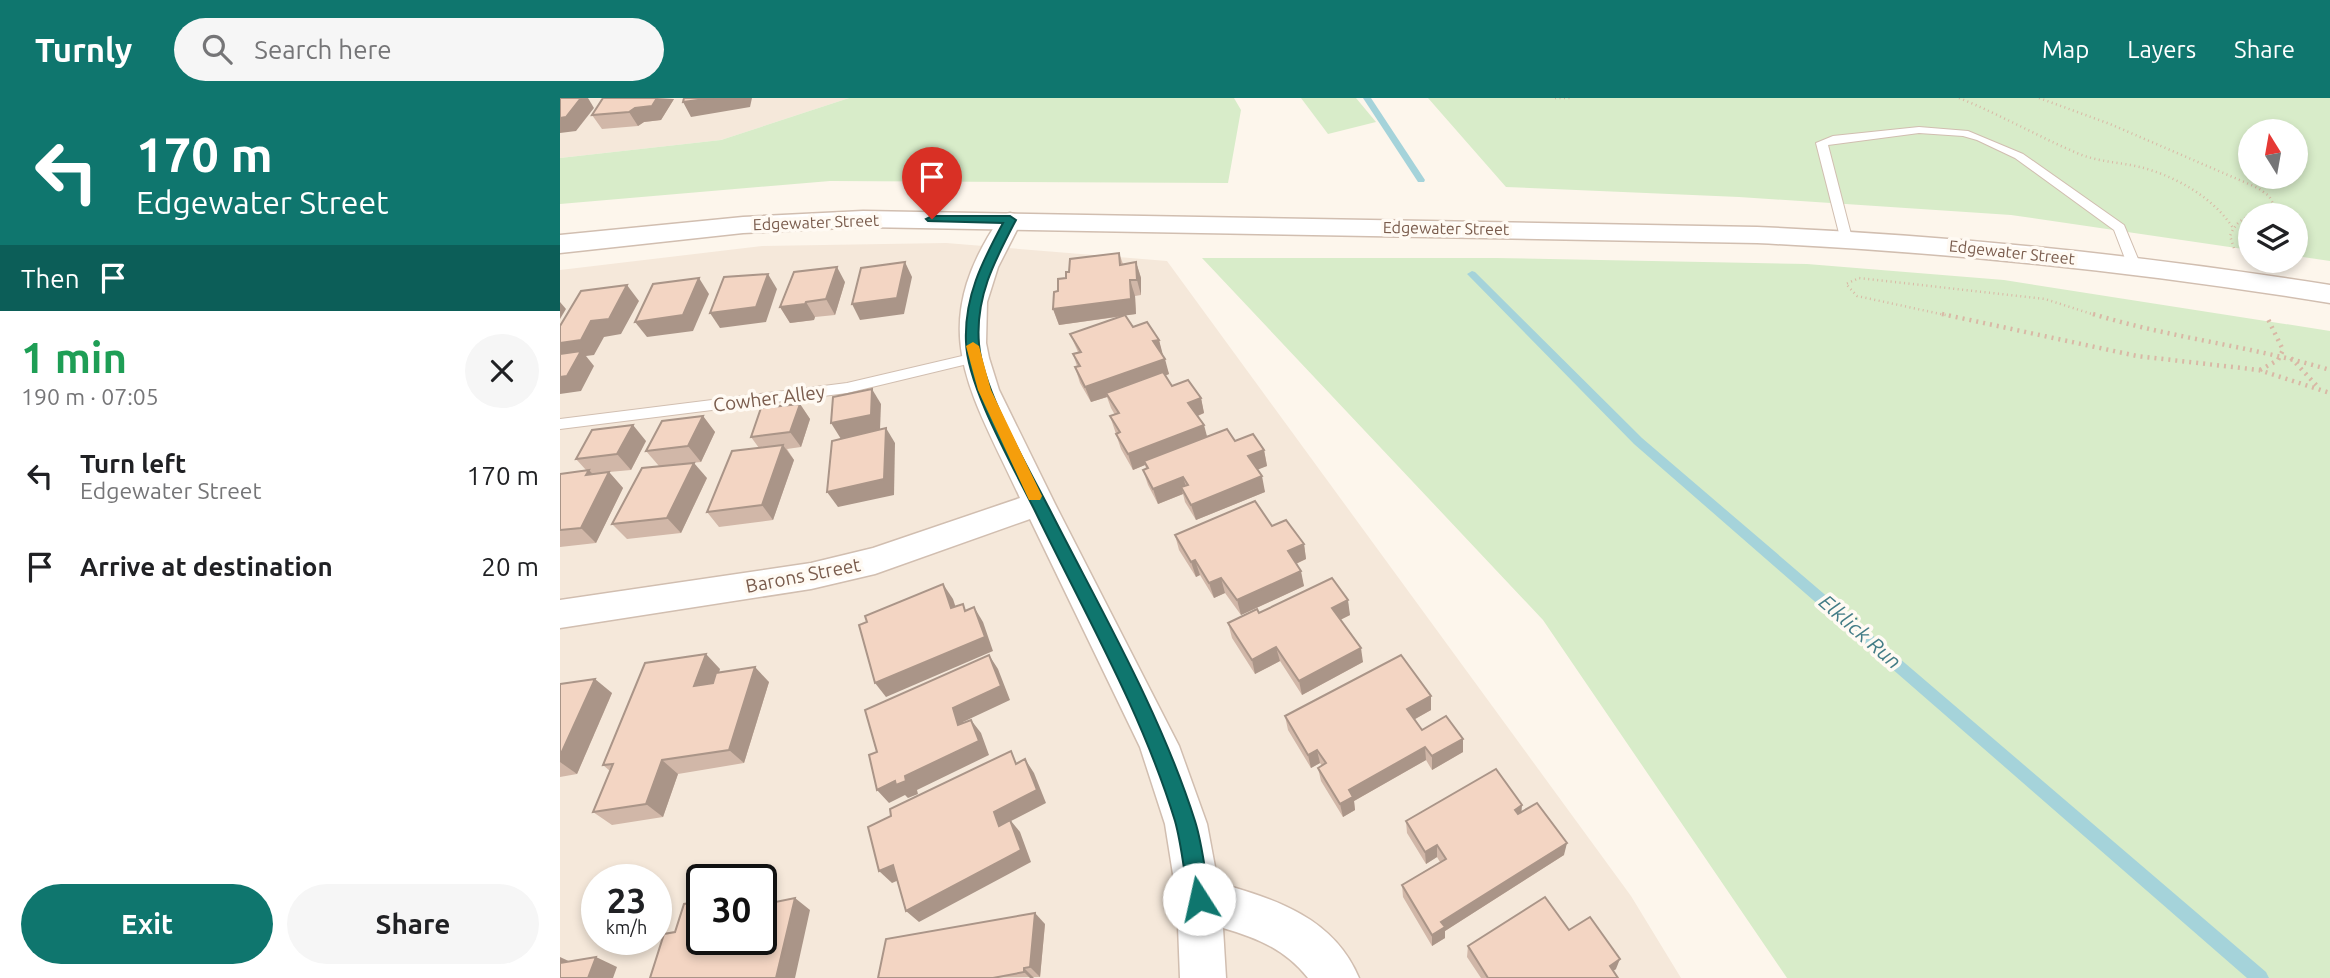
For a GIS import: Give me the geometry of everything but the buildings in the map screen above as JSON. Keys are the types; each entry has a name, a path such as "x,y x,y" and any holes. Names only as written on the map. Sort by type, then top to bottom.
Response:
{"street":[{"name":"Edgewater Street","path":"560,244 743,225 863,219 1846,239 2032,253 2330,294"},
{"path":"1010,220 985,267 974,302 972,343 975,358 985,390 1039,505 1159,746 1186,824 1199,899 1203,978"},
{"name":"Barons Street","path":"560,614 811,576 875,561 1039,505"},
{"path":"1199,899 1286,927 1317,950 1336,978"}],"lane":[{"path":"1846,239 1822,144 1833,139 1940,130 1981,138 2019,156 2120,228 2134,266"},
{"name":"Cowher Alley","path":"560,424 847,388 975,358"}],"path":[{"path":"1555,98 1572,98"},
{"path":"1959,98 2097,160 2143,167 2172,179 2217,207 2228,217 2234,228"},
{"path":"2039,98 2110,124 2258,188 2269,196 2273,203"},
{"path":"2234,248 2230,236 2238,222"},
{"path":"2330,370 2291,358 2112,320 2045,299 1879,279 1859,278 1846,284 1857,296 2137,356 2259,370 2330,393"},
{"path":"2259,370 2280,356 2283,350 2267,317"},
{"path":"2280,343 2321,390"}],"shaded area":[{"path":"560,98 849,98 721,140 560,158"},
{"path":"946,243 1167,261 1631,896 1681,978 560,978 560,270 762,246"}],"green space":[{"path":"849,98 1234,98 1241,110 1228,183 830,181 560,204 560,158 721,140"},
{"path":"1301,98 1356,98 1376,122 1328,134"},
{"path":"1428,98 2330,98 2330,261 2308,258 2308,203 2238,203 2238,248 2011,215 1739,197 1506,187"},
{"path":"1202,258 1496,258 1807,264 2004,280 2330,331 2330,978 1787,978 1543,620"}],"waterway":[{"name":"Elklick Run","path":"1367,98 1421,180"},
{"name":"Elklick Run","path":"1472,274 1638,441 2260,978"}],"slow traffic":[{"path":"973,346 985,390 1035,496"}],"route":[{"path":"932,219 1010,220 985,267 974,302 972,343 975,358 985,390 1028,482 1159,746 1186,824 1199,899"}]}
